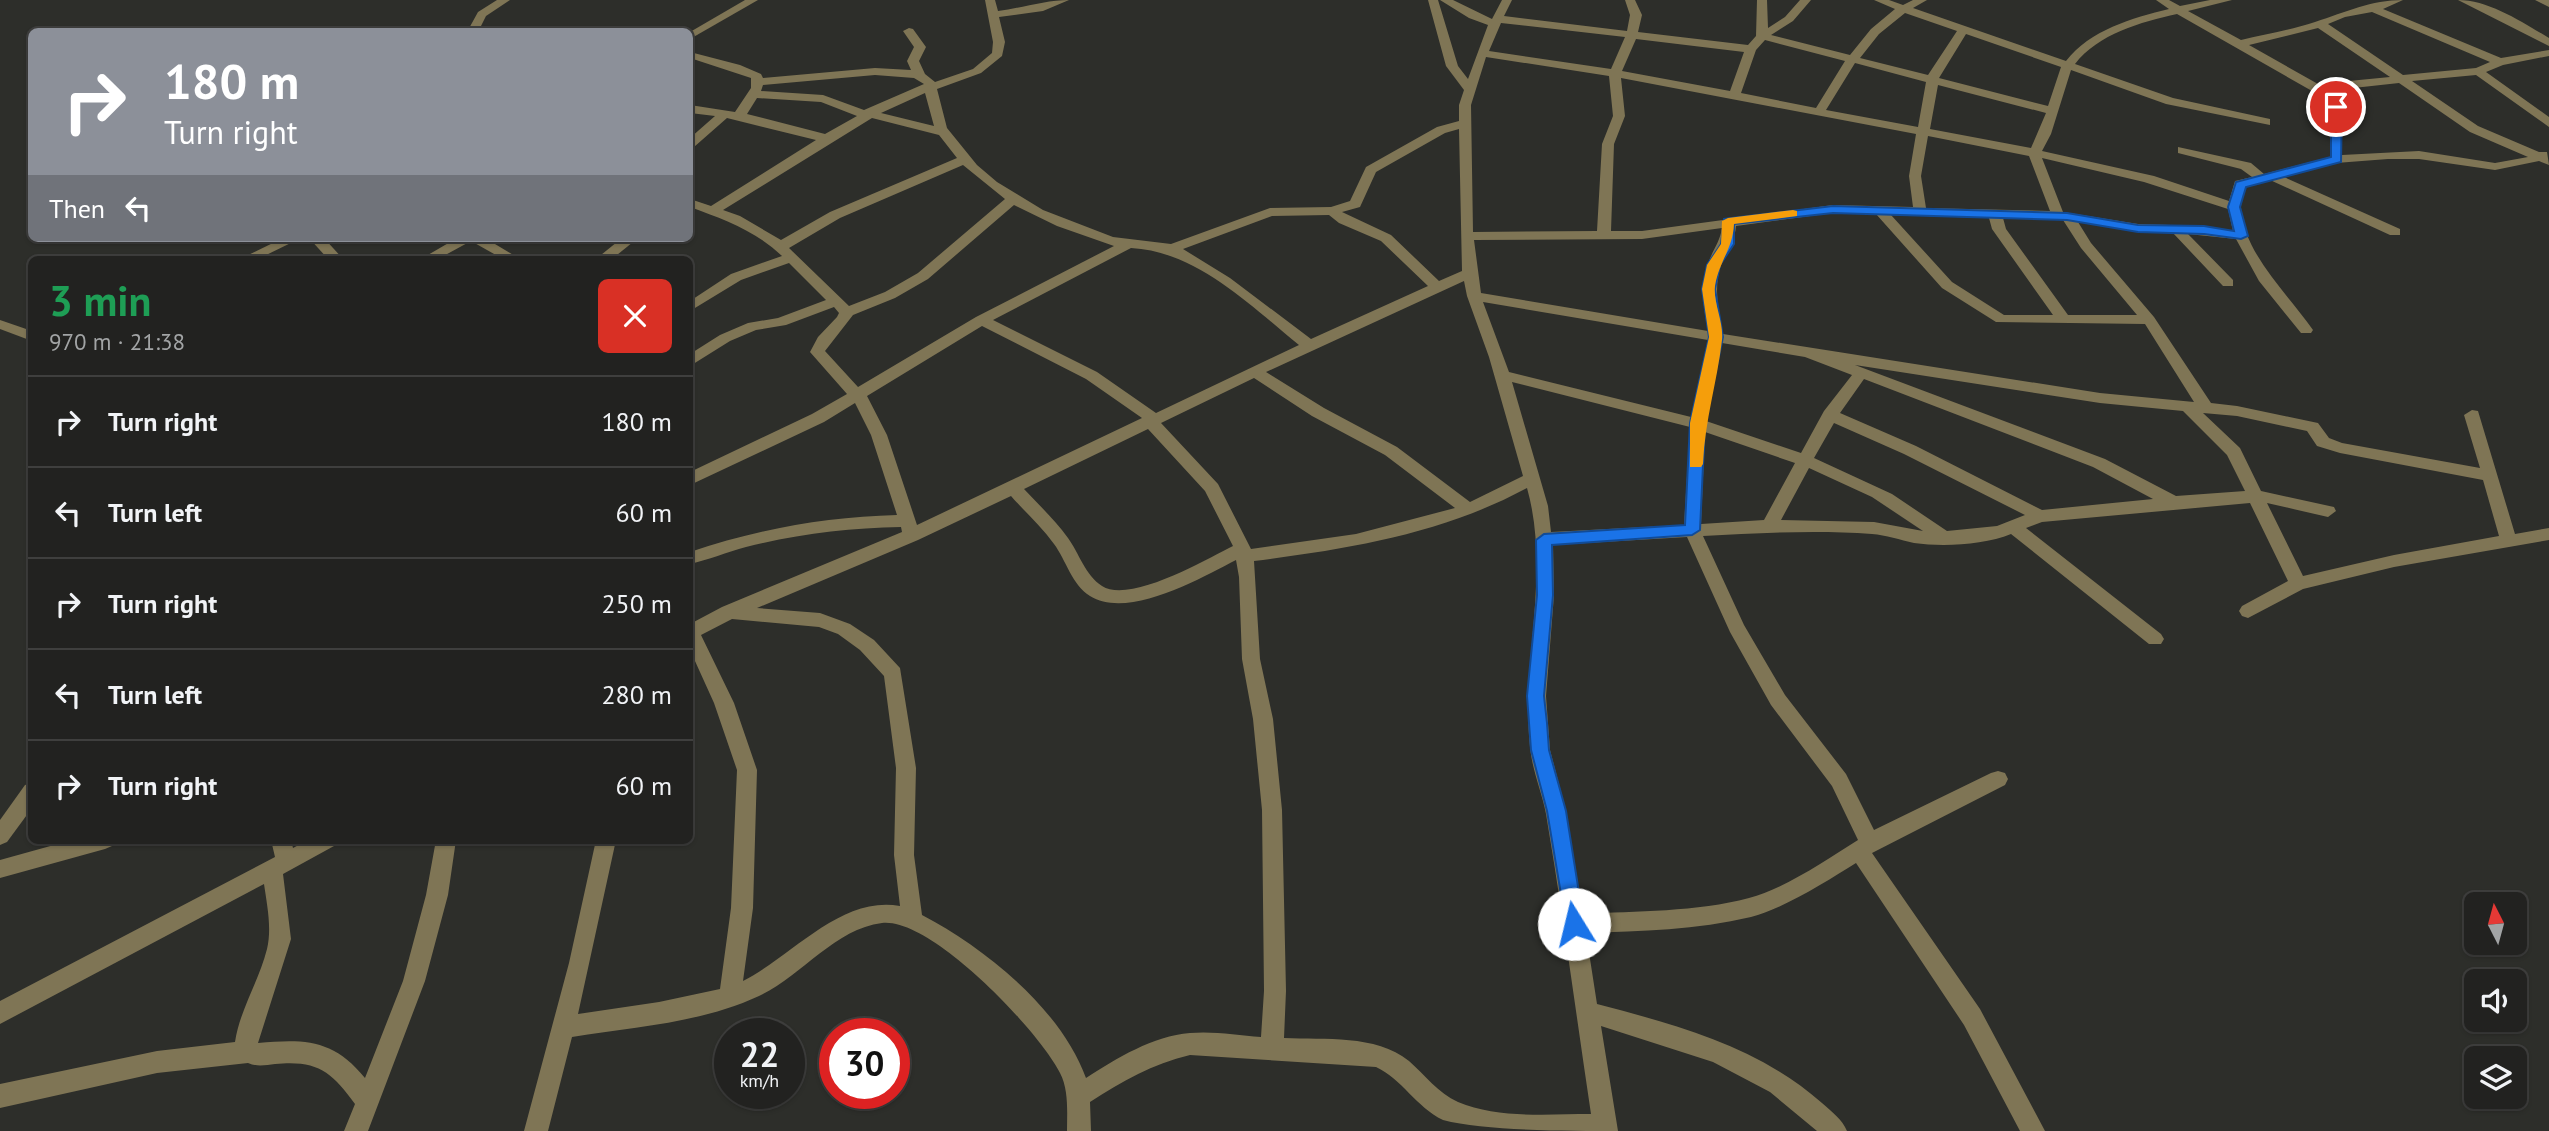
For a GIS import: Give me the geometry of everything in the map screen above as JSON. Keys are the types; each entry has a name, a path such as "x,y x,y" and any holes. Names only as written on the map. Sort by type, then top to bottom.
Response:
{"street":[{"path":"693,34 753,0"},
{"path":"712,211 824,138 867,114 930,86 976,71 998,54 999,42 990,0"},
{"path":"993,15 1043,8 1065,0"},
{"path":"1433,0 1452,66 1470,90"},
{"path":"1445,0 1473,16 1497,21 1751,49"},
{"path":"1079,1096 1125,1066 1160,1051 1190,1044 1382,1055 1448,1110 1480,1120 1605,1129 1556,811 1539,736 1536,696 1545,595 1540,506 1502,375 1474,296 1470,273 1465,105 1482,53 1507,0"},
{"path":"1604,235 1608,144 1619,116 1615,73 1632,34 1636,15 1630,0"},
{"path":"1762,0 1762,36"},
{"path":"1734,96 1751,49 1762,36 1789,19 1806,0"},
{"path":"1879,0 2170,102 2266,121"},
{"path":"1819,112 1851,59 1903,7 1922,0"},
{"path":"2161,0 2316,88 2336,107 2336,159"},
{"path":"2034,153 2045,140 2050,110 2067,67 2074,58 2106,33 2180,10 2227,0"},
{"path":"2353,0 2500,62"},
{"path":"2240,44 2320,24 2342,14 2373,9 2398,0"},
{"path":"2463,0 2515,23 2549,43"},
{"path":"2540,0 2549,4"},
{"path":"473,28 476,20 496,2"},
{"path":"2320,24 2474,129 2546,156"},
{"path":"1920,212 1914,176 1933,78 1964,29"},
{"path":"909,31 920,47 913,61 919,74"},
{"path":"1762,36 2050,110"},
{"path":"1482,53 1615,73 2034,153 2149,179 2234,207"},
{"path":"2316,88 2478,71 2500,62 2549,53"},
{"path":"693,56 736,67 757,76 756,88 739,116"},
{"path":"756,88 880,71 919,74 925,77 930,86 943,132 966,159 1029,209 1064,226 1114,242 1171,249 1265,310 1308,345"},
{"path":"2478,71 2549,123"},
{"path":"756,88 823,99 867,114 943,132"},
{"path":"693,109 739,116 824,138"},
{"path":"693,142 725,114"},
{"path":"1171,249 1270,212 1332,211 1355,204 1367,175 1377,166 1441,130 1465,122"},
{"path":"2182,150 2246,166 2395,232"},
{"path":"2034,153 2062,216 2145,316"},
{"path":"2306,330 2266,281 2241,236 2234,207 2240,184 2336,159 2420,155 2487,169 2502,168 2546,156"},
{"path":"693,305 736,277 785,253 835,215 966,159"},
{"path":"693,359 725,338 753,326 781,322 890,295 923,276 1014,198"},
{"path":"693,203 735,219 772,239 841,306 845,319 820,342 817,352 858,395 879,435 910,528"},
{"path":"1467,236 1642,235 1728,221 1833,209 2062,216 2138,228 2241,236"},
{"path":"1332,211 1344,220 1387,237 1437,287"},
{"path":"1880,211 1947,285 2001,319 2149,320 2205,407"},
{"path":"1995,214 1999,229 2064,320"},
{"path":"1728,221 1727,244 1714,265 1708,289 1716,337 1698,423 1692,530 1712,579 1748,648 1779,700 1839,780 1865,847 1972,1017 2031,1130"},
{"path":"2177,229 2189,247 2209,261 2228,284"},
{"path":"255,256 285,242"},
{"path":"434,256 460,242"},
{"path":"482,242 508,256"},
{"path":"607,256 626,242"},
{"path":"693,478 858,395 981,320 1130,243"},
{"path":"693,630 910,528 1013,488 1308,345 1470,273"},
{"path":"1474,296 1808,353 2100,398 2205,407 2312,427 2323,442 2340,448 2490,476"},
{"path":"981,320 1078,366 1122,393 1151,419 1212,488 1230,520 1243,552 1248,577 1251,659 1263,719 1272,810 1275,991 1272,1050"},
{"path":"7,327 28,324"},
{"path":"7,327 28,335"},
{"path":"1808,353 2055,445 2099,463 2173,502"},
{"path":"1254,371 1318,412 1391,451 1469,510"},
{"path":"1769,526 1830,415 1861,373"},
{"path":"1502,375 1664,412 1752,440 1879,494 1944,538"},
{"path":"2185,404 2234,452 2298,584"},
{"path":"1830,415 1910,450 2040,516"},
{"path":"2472,415 2509,541"},
{"path":"1013,488 1065,547 1086,580 1098,593 1128,596 1154,589 1243,552 1344,544 1400,533 1496,499 1532,478"},
{"path":"1544,540 1769,526 1874,528 1916,537 1944,538 1999,532 2040,516 2173,502 2256,497 2272,497 2328,511"},
{"path":"693,557 805,528 847,522 910,528"},
{"path":"2012,526 2155,639"},
{"path":"2248,611 2298,584 2394,561 2549,534"},
{"path":"728,612 820,620 844,629 867,645 893,673 906,768 904,855 912,919"},
{"path":"693,638 724,703 747,770 742,908 730,996"},
{"path":"1574,924 1665,920 1752,906 1814,878 1865,847 1998,779"},
{"path":"0,836 28,798"},
{"path":"0,869 90,844"},
{"path":"0,1013 280,856 315,844"},
{"path":"356,1131 414,981 437,895 445,844"},
{"path":"536,1131 564,1027 605,844"},
{"path":"280,856 279,947 249,1031 246,1048 255,1055 302,1052 322,1055 338,1063 367,1101"},
{"path":"564,1027 730,996 777,976 803,953 867,918 885,913 912,919 935,933 1022,1002 1068,1065 1079,1096 1079,1131"},
{"path":"1588,1012 1663,1032 1755,1068 1804,1100 1835,1131"},
{"path":"0,1096 157,1062 250,1052"}],"slow traffic":[{"path":"1696,464 1698,423 1716,337 1708,289 1714,265 1727,244 1728,221 1793,214"}],"route":[{"path":"1574,924 1556,811 1540,750 1536,696 1545,595 1544,540 1692,530 1698,423 1716,337 1708,289 1714,265 1727,244 1728,221 1833,209 2067,216 2138,228 2204,230 2241,236 2234,207 2240,184 2287,174 2336,159 2336,107"}]}
